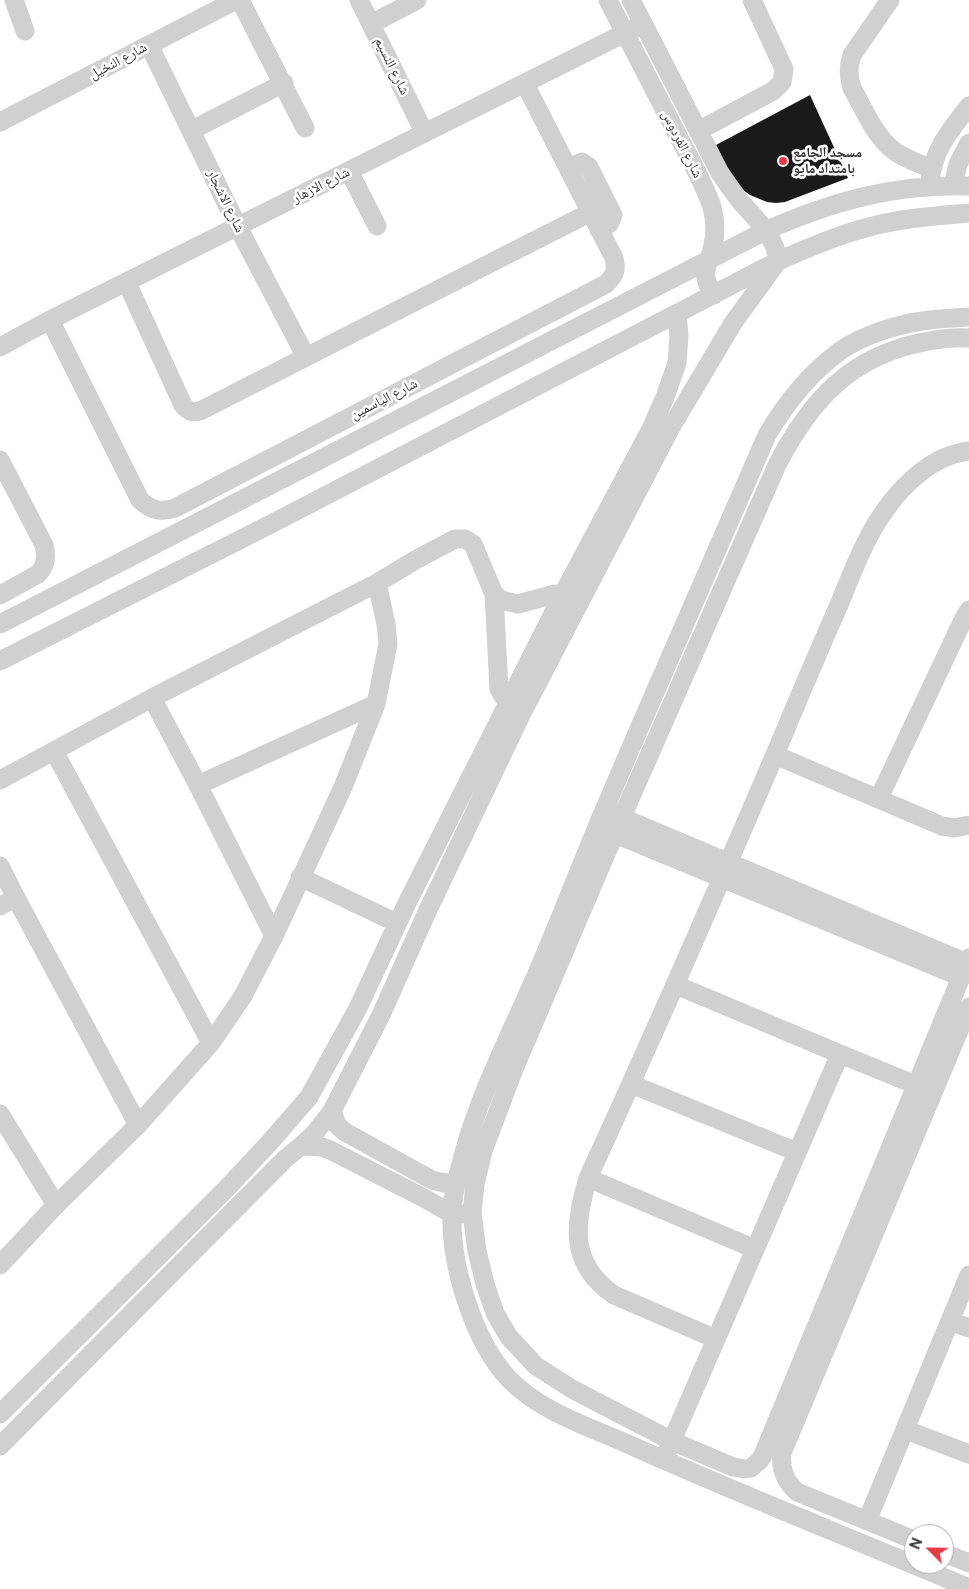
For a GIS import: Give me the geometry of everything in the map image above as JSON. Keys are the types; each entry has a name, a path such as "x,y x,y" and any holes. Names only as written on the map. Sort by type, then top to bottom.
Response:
{"street":[{"path":"14,0 25,31"},
{"name":"شارع النخيل","path":"0,122 236,0"},
{"path":"240,0 284,83 305,128"},
{"name":"شارع النسيم","path":"359,0 424,132"},
{"path":"371,24 417,0"},
{"name":"شارع الفردوس","path":"608,0 692,163 712,209 714,237 713,247 707,262 706,278 714,295"},
{"name":"شارع الفردوس","path":"631,0 720,173 765,231 774,245 778,261"},
{"path":"698,131 774,91 782,82 784,69 752,0"},
{"path":"890,0 852,55 849,63 849,80 852,88 879,136 886,144 931,178 961,185 958,164 969,143"},
{"name":"شارع الازهار","path":"0,347 424,132 525,84 643,24"},
{"name":"شارع الاشجار","path":"149,45 238,227 306,357"},
{"path":"192,130 284,83"},
{"name":"شارع الياسمين","path":"50,320 140,500 154,510 168,511 606,284 614,277 617,267 614,258 525,84"},
{"path":"931,178 941,143 969,106"},
{"path":"568,168 582,162 588,165 594,176 613,216 610,223 599,230"},
{"path":"350,171 377,226"},
{"path":"0,624 765,231 820,208 853,198 895,190 931,178"},
{"path":"127,283 183,405 194,413 591,212"},
{"path":"0,661 271,524 778,261 841,235 868,227 900,220 969,213"},
{"path":"24,1421 3,1406 228,1188 310,1097 358,1008 407,903 515,707 580,602 670,429 732,323 778,261"},
{"path":"0,1446 284,1160 314,1134 332,1111 381,1015 563,594 652,427 665,397 677,363 679,335 677,314"},
{"path":"609,822 965,966 760,1460 751,1468 738,1469 672,1441 551,1377 522,1353 509,1337 495,1313 485,1284 477,1250 472,1213 475,1184 494,1118 692,606 766,435 796,392 840,351 869,337 897,327 922,321 969,317"},
{"path":"967,1581 664,1460 549,1409 530,1397 512,1382 499,1367 474,1321 463,1290 454,1250 452,1214 456,1182 471,1127 492,1073 540,965 710,616 776,465 792,436 809,411 830,388 850,372 875,357 905,346 953,337 969,338"},
{"path":"473,352 502,366"},
{"path":"716,1339 614,1295 602,1287 586,1266 580,1248 577,1227 580,1206 588,1178 676,985 856,564 882,514 904,486 929,466 959,452 969,451"},
{"path":"0,460 44,545 46,553 42,570 38,574 0,595"},
{"path":"208,490 219,512"},
{"path":"0,780 152,698 377,583 419,558 460,538 473,544 494,594 498,682 503,696 515,707"},
{"path":"0,1265 56,1205 138,1125 211,1043 243,996 274,936 343,787 376,704 388,644 386,624 377,583"},
{"path":"494,594 501,600 518,604 555,594 563,594 580,602"},
{"path":"692,606 710,616"},
{"path":"879,798 969,610"},
{"path":"152,698 274,936"},
{"path":"198,785 376,704"},
{"path":"54,751 211,1043"},
{"path":"774,755 942,826 955,828 969,825"},
{"path":"0,866 8,902 138,1125"},
{"path":"300,877 397,923"},
{"path":"407,903 427,912"},
{"path":"676,985 916,1085"},
{"path":"904,1536 797,1492 784,1475 781,1460 782,1453 969,1007"},
{"path":"664,1460 840,1054"},
{"path":"928,1055 946,1062"},
{"path":"631,1084 797,1152"},
{"path":"332,1111 337,1125 345,1132 432,1180 444,1183 456,1182"},
{"path":"0,1114 56,1205"},
{"path":"301,1146 330,1150 422,1196 452,1214 472,1213"},
{"path":"588,1178 755,1249"},
{"path":"867,1521 969,1275"},
{"path":"950,1320 969,1328"},
{"path":"906,1430 969,1454"},
{"path":"954,1557 969,1563"}],"building":[{"name":"مسجد الجامع بامتداد مايو","path":"810,95 848,178 785,202 767,202 750,195 732,178 716,145"}],"place":[{"name":"مسجد الجامع بامتداد مايو","path":"783,161"}]}
